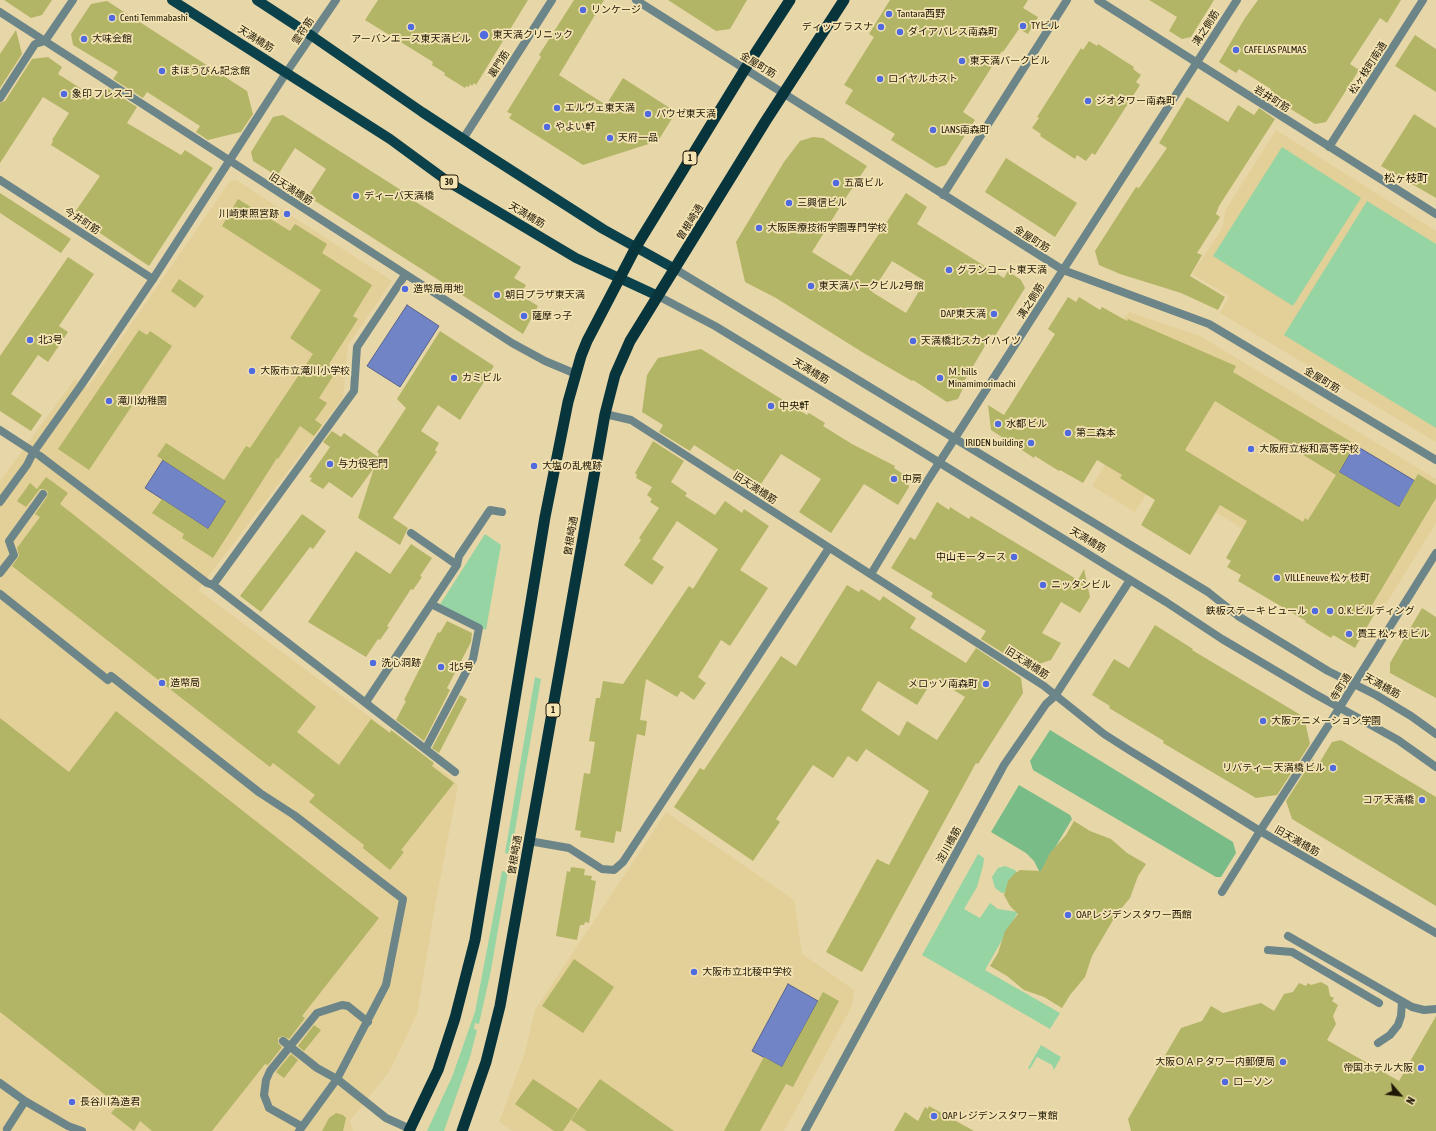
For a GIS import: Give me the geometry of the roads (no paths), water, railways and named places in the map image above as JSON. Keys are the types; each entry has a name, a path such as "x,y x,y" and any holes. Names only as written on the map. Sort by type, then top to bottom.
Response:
{"highway":[{"name":"1","path":"410,1130 438,1070 455,1018 475,940 545,517 576,374 587,341 636,247 744,68 790,0"},
{"name":"曽根崎通","path":"462,1131 486,1062 500,1006 605,414 615,375 630,341 784,93 844,0"}],"main road":[{"name":"天満橋筋","path":"172,0 390,139 450,183 576,258 620,280 658,296"},
{"name":"天満橋筋","path":"257,0 463,139 603,229 675,269"}],"street":[{"path":"0,98 35,44 45,41 73,0"},
{"name":"霊符筋","path":"0,502 82,384 230,162 286,73 336,0"},
{"name":"裏門筋","path":"463,139 552,0"},
{"name":"金屋町筋","path":"636,0 1063,270 1209,324 1436,460"},
{"path":"943,195 1068,0"},
{"name":"岩井町筋","path":"1098,0 1436,214"},
{"name":"溝之側筋","path":"871,574 954,439 1237,0"},
{"name":"松ヶ枝町南通","path":"1329,147 1423,0"},
{"name":"旧天満橋筋","path":"0,12 512,343 545,362 576,374"},
{"name":"今井町筋","path":"0,180 152,279"},
{"name":"天満橋筋","path":"675,269 1208,592 1238,616 1275,639 1328,671 1411,716 1436,734"},
{"path":"213,585 354,391 357,347 405,275"},
{"name":"天満橋筋","path":"658,296 715,326 1130,580 1222,639 1398,740 1436,767"},
{"name":"旧天満橋筋","path":"605,414 631,420 1044,686 1055,696 1128,750 1260,831 1436,933"},
{"path":"0,430 33,453 40,456 207,583 213,585 426,748 455,772"},
{"path":"0,573 14,555 9,541 44,494"},
{"path":"366,702 457,565 459,556 490,510 502,512"},
{"path":"411,533 457,565"},
{"path":"529,840 569,848 602,869 614,870 623,862 829,548"},
{"name":"寺町通","path":"1222,892 1436,553"},
{"name":"淀川橋筋","path":"805,1131 1004,765 1046,704 1055,696 1130,580"},
{"path":"0,594 108,680 111,676 260,793 294,815 403,899 386,985 368,1022 337,1079 300,1129 269,1108 264,1094 266,1080 270,1071 286,1043 316,1013 332,1006 348,1006 368,1022"},
{"path":"426,748 473,659 479,628 431,604"},
{"path":"1288,936 1402,1002 1418,1009 1436,1009"},
{"path":"1268,950 1292,952 1379,1003"},
{"path":"1378,1043 1390,1035 1398,1025 1401,1016 1402,1002"},
{"path":"286,1043 317,1068 337,1079 386,1118 410,1130"},
{"path":"0,1082 25,1101 68,1126 82,1131"},
{"path":"5,1129 25,1101"}],"water":[{"path":"407,305 439,326 400,387 367,366"},
{"path":"1355,445 1415,481 1399,507 1339,472"},
{"path":"163,460 226,501 208,529 145,488"},
{"path":"788,984 818,1001 782,1067 752,1051"}],"place":[{"name":"リンケージ","path":"583,10"},
{"name":"Tantara西野","path":"889,14"},
{"name":"Centi Temmabashi","path":"112,18"},
{"name":"TYビル","path":"1023,26"},
{"name":"アーバンエース東天満ビル","path":"411,27"},
{"name":"ディップ ラスナ","path":"881,27"},
{"name":"ダイアパレス南森町","path":"900,32"},
{"name":"東天満クリニック","path":"484,35"},
{"name":"大味会館","path":"84,39"},
{"name":"CAFE LAS PALMAS","path":"1236,50"},
{"name":"東天満パークビル","path":"962,61"},
{"name":"まほうびん記念館","path":"162,71"},
{"name":"ロイヤルホスト","path":"880,79"},
{"name":"象印 フレスコ","path":"64,94"},
{"name":"ジオタワー南森町","path":"1088,101"},
{"name":"エルヴェ東天満","path":"557,108"},
{"name":"パウゼ東天満","path":"648,114"},
{"name":"やよい軒","path":"547,127"},
{"name":"LANS南森町","path":"933,130"},
{"name":"天府一品","path":"610,138"},
{"name":"五高ビル","path":"836,183"},
{"name":"ディーバ天満橋","path":"356,196"},
{"name":"三興信ビル","path":"789,203"},
{"name":"川崎東照宮跡","path":"287,214"},
{"name":"大阪医療技術学園専門学校","path":"759,228"},
{"name":"グランコート東天満","path":"949,270"},
{"name":"東天満パークビル2号館","path":"811,286"},
{"name":"造幣局用地","path":"405,289"},
{"name":"朝日プラザ東天満","path":"497,295"},
{"name":"DAP東天満","path":"994,314"},
{"name":"薩摩っ子","path":"524,316"},
{"name":"北3号","path":"30,340"},
{"name":"天満橋北スカイハイツ","path":"913,341"},
{"name":"大阪市立滝川小学校","path":"252,371"},
{"name":"カミビル","path":"454,378"},
{"name":"Ｍ. hills Minamimorimachi","path":"940,378"},
{"name":"滝川幼稚園","path":"109,401"},
{"name":"中央軒","path":"771,406"},
{"name":"水都 ビル","path":"998,424"},
{"name":"第二森本","path":"1068,433"},
{"name":"IRIDEN building","path":"1031,443"},
{"name":"大阪府立桜和高等学校","path":"1251,449"},
{"name":"与力役宅門","path":"330,464"},
{"name":"大塩の乱槐跡","path":"534,466"},
{"name":"中房","path":"894,479"},
{"name":"中山モータース","path":"1014,557"},
{"name":"VILLE neuve 松ヶ枝町","path":"1277,578"},
{"name":"ニッタンビル","path":"1043,585"},
{"name":"鉄板ステーキ ピュール","path":"1315,611"},
{"name":"O. K. ビルディング","path":"1330,611"},
{"name":"貴王 松ヶ枝 ビル","path":"1349,634"},
{"name":"洗心洞跡","path":"373,663"},
{"name":"北5号","path":"441,667"},
{"name":"造幣局","path":"162,683"},
{"name":"メロッソ南森町","path":"986,684"},
{"name":"大阪アニメーション学園","path":"1263,721"},
{"name":"リバティー 天満橋 ビル","path":"1333,768"},
{"name":"コア 天満橋","path":"1422,800"},
{"name":"OAPレジデンスタワー西館","path":"1068,915"},
{"name":"大阪市立北稜中学校","path":"694,972"},
{"name":"大阪ＯＡＰタワー内郵便局","path":"1283,1062"},
{"name":"帝国ホテル大阪","path":"1421,1068"},
{"name":"ローソン","path":"1225,1082"},
{"name":"長谷川為造君","path":"72,1102"},
{"name":"OAPレジデンスタワー東館","path":"934,1116"}],"district":[{"name":"松ヶ枝町","path":"1406,179"}]}
